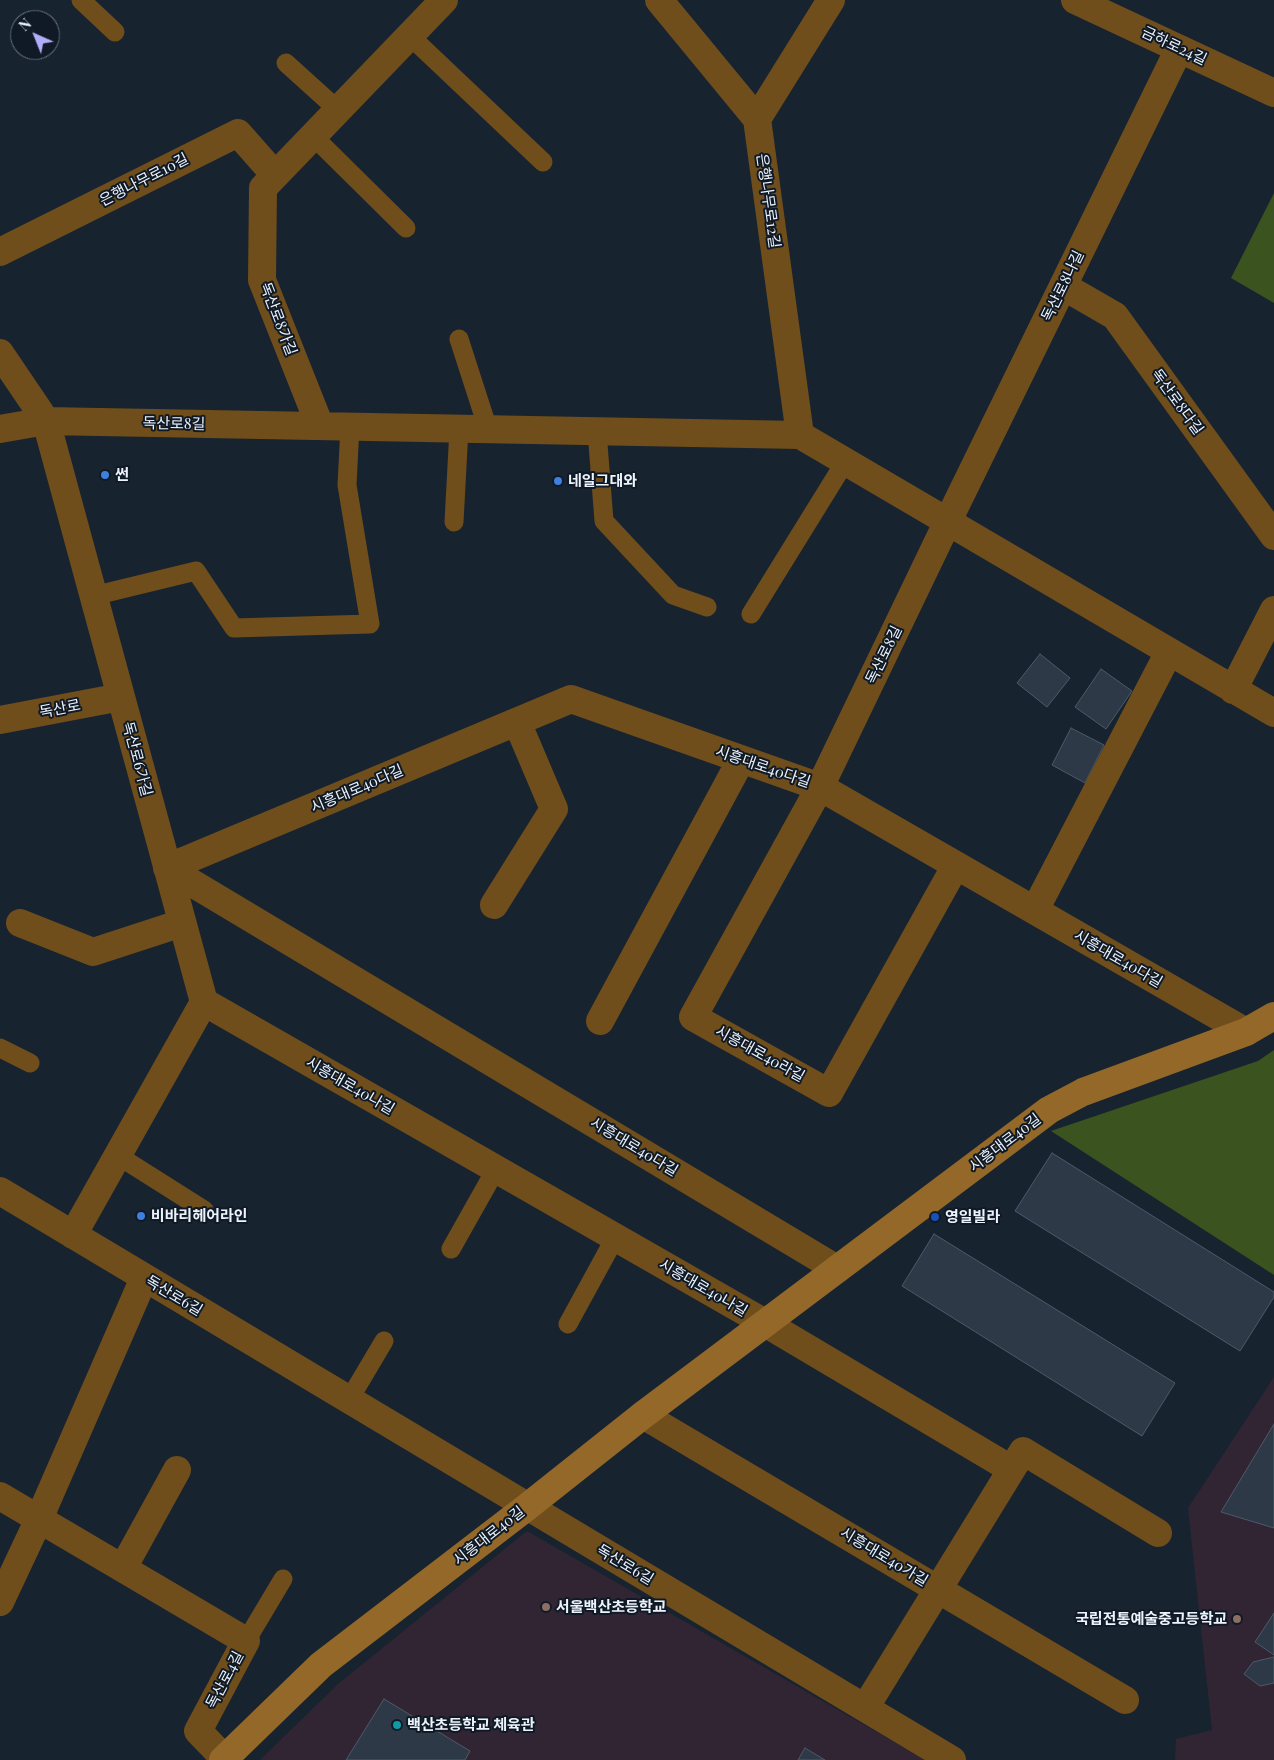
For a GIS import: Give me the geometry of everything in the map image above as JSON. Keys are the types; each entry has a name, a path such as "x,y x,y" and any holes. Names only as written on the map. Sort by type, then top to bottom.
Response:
{"street":[{"name":"독산로8가길","path":"320,426 262,280 263,188 444,0"},
{"path":"659,0 757,119 831,0"},
{"name":"금하로24길","path":"1075,0 1274,93"},
{"name":"독산로8나길","path":"947,523 1179,49"},
{"name":"은행나무로12길","path":"757,119 800,435"},
{"name":"은행나무로10길","path":"0,252 238,133 275,175"},
{"name":"독산로8다길","path":"1063,286 1115,316 1274,536"},
{"path":"0,353 46,421"},
{"name":"독산로8길","path":"0,429 46,421 800,435 947,523 1274,713"},
{"name":"독산로6가길","path":"46,421 204,1002"},
{"name":"독산로8길","path":"820,787 947,523"},
{"path":"1233,690 1274,610"},
{"path":"1035,910 1169,652"},
{"name":"독산로","path":"0,720 121,698"},
{"name":"시흥대로40다길","path":"167,868 571,700 820,787 1246,1032"},
{"path":"494,905 554,809 517,722"},
{"path":"600,1021 741,760"},
{"name":"시흥대로40라길","path":"820,787 692,1017 830,1093 956,866"},
{"name":"시흥대로40다길","path":"167,868 837,1269"},
{"path":"20,923 93,952 182,923"},
{"path":"73,1235 204,1002"},
{"name":"시흥대로40나길","path":"204,1002 765,1323"},
{"name":"시흥대로40길","path":"224,1759 322,1665 528,1507 643,1415 1049,1110 1084,1092 1246,1032 1274,1016"},
{"name":"독산로6길","path":"1,1194 73,1235 952,1760"},
{"path":"0,1602 39,1519 144,1278"},
{"path":"765,1323 1011,1469"},
{"name":"시흥대로40가길","path":"643,1415 1125,1700"},
{"path":"865,1708 1023,1450 1158,1533"},
{"path":"123,1568 177,1470"},
{"name":"독산로4길","path":"0,1496 246,1641 198,1732 224,1759"}],"lane":[{"path":"81,0 115,32"},
{"path":"410,36 543,162"},
{"path":"286,63 338,110"},
{"path":"313,136 406,228"},
{"path":"459,339 488,429"},
{"path":"93,596 196,570 234,628 370,624 347,485 350,426"},
{"path":"454,522 459,429"},
{"path":"597,431 604,521 673,595 707,607"},
{"path":"751,614 845,462"},
{"path":"0,1048 30,1063"},
{"path":"117,1156 204,1210"},
{"path":"451,1249 496,1169"},
{"path":"568,1324 615,1238"},
{"path":"349,1400 384,1341"},
{"path":"246,1641 283,1579"}],"shaded area":[{"name":"국립전통예술중고등학교","path":"1274,1377 1274,1760 1175,1760 1176,1739 1212,1730 1188,1508"},
{"name":"서울백산초등학교","path":"527,1531 925,1760 260,1760 338,1684"}],"green space":[{"path":"1274,193 1274,303 1231,278"},
{"path":"1274,1050 1274,1275 1051,1131 1258,1061"}],"building":[{"path":"1040,654 1070,678 1047,707 1017,683"},
{"path":"1101,669 1132,691 1106,729 1075,707"},
{"path":"1071,728 1104,745 1085,783 1052,765"},
{"path":"1052,1153 1274,1292 1274,1297 1240,1351 1015,1211"},
{"path":"934,1234 1175,1383 1142,1436 902,1286"},
{"path":"1274,1424 1274,1528 1221,1512"},
{"path":"1274,1613 1274,1655 1255,1642"},
{"path":"1274,1657 1274,1683 1260,1686 1244,1674 1253,1662"},
{"name":"백산초등학교 체육관","path":"384,1699 470,1751 465,1760 346,1760"},
{"path":"805,1748 825,1760 798,1760"}],"place":[{"name":"썬","path":"105,475"},
{"name":"네일그대와","path":"558,481"},
{"name":"비바리헤어라인","path":"141,1216"},
{"name":"영일빌라","path":"935,1217"},
{"name":"서울백산초등학교","path":"546,1607"},
{"name":"국립전통예술중고등학교","path":"1237,1619"},
{"name":"백산초등학교 체육관","path":"397,1725"}]}
